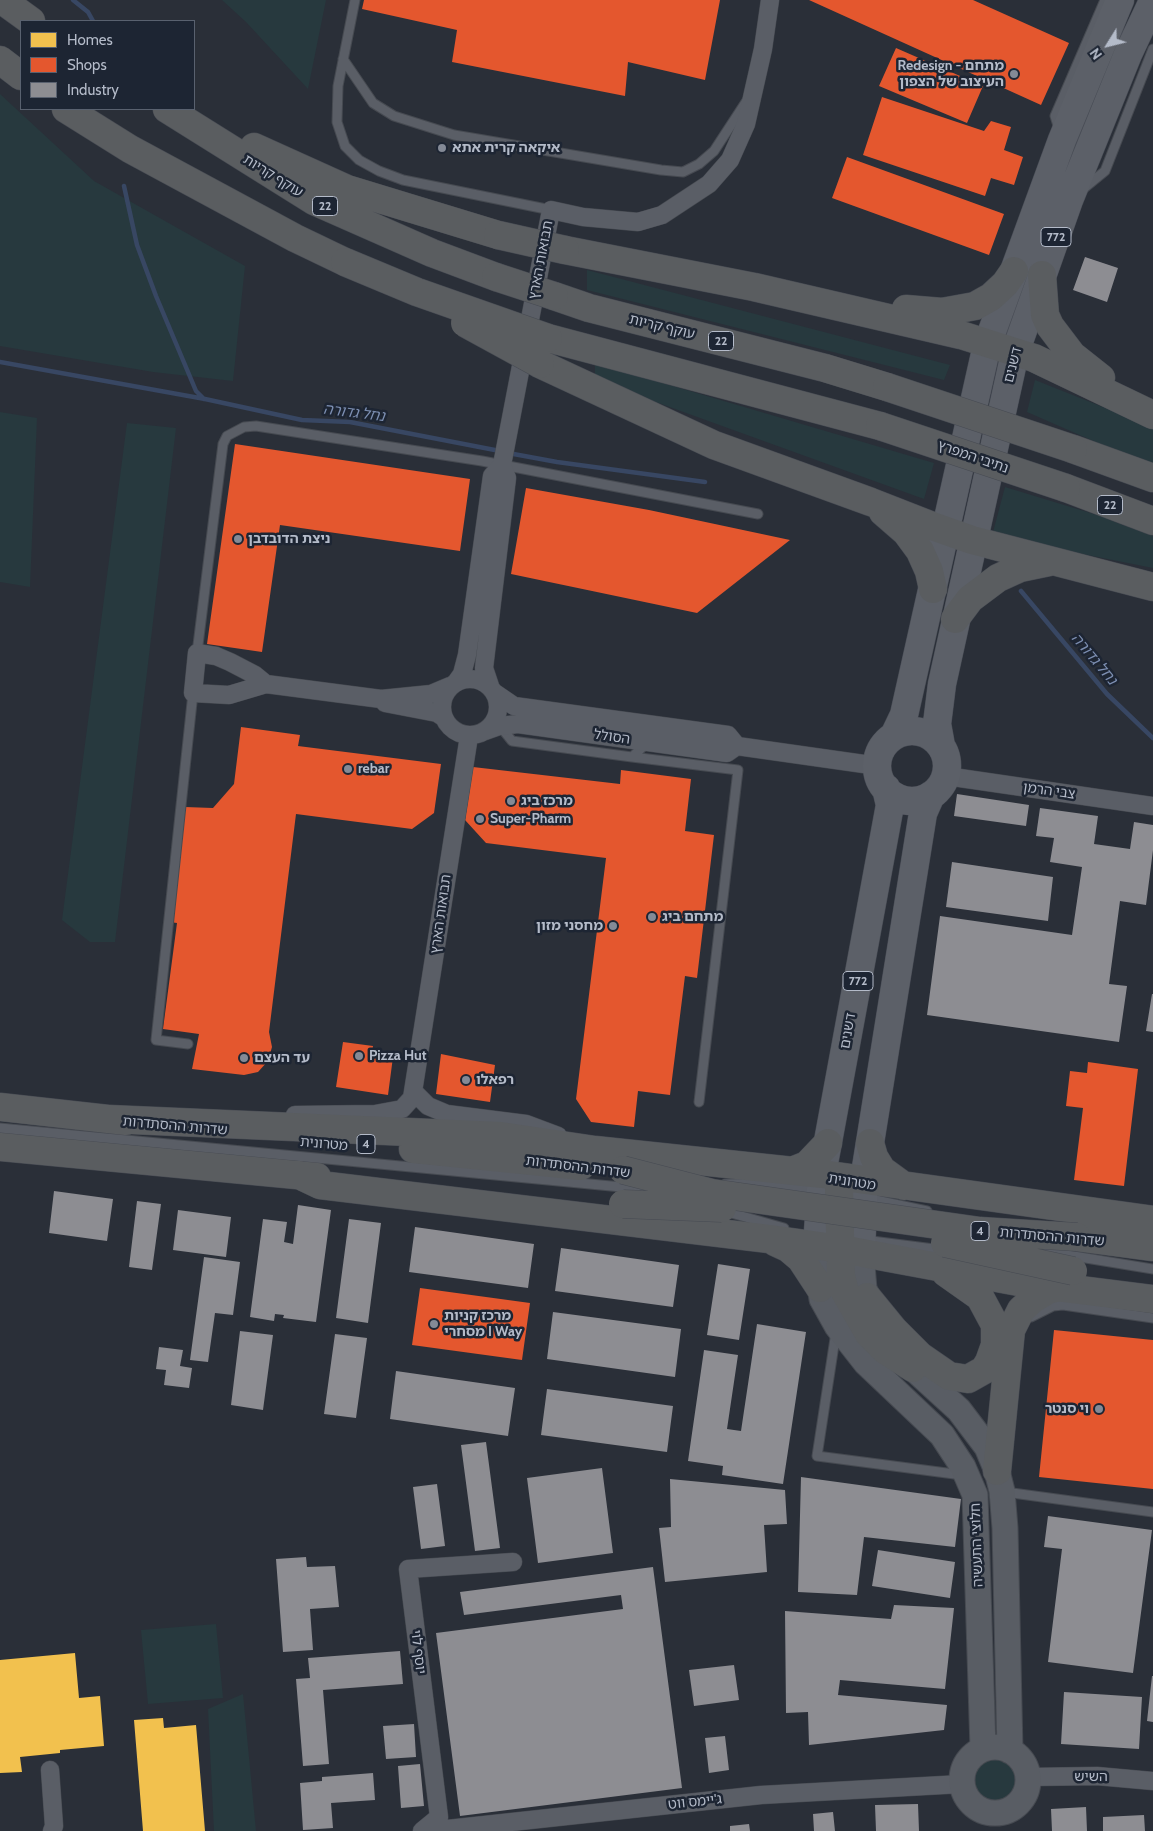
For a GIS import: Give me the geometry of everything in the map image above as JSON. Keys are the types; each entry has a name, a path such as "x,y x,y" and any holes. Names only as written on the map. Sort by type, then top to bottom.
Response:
{"highway":[{"path":"2,0 31,20"},
{"path":"0,60 20,75"},
{"name":"22","path":"68,110 130,149 295,238 373,273"},
{"name":"עוקף קריות","path":"169,110 314,201 414,246 496,277 588,308 825,368 1073,449 1153,478"},
{"path":"186,110 252,146 346,189 498,235 783,294 961,335 987,345 1034,358 1153,415"},
{"path":"783,294 932,312 952,311 975,306 992,297 1006,284 1014,270"},
{"path":"373,273 540,364 714,445 972,540 1153,587"},
{"name":"נתיבי המפרץ","path":"373,273 417,292 548,338 880,426 1066,488 1153,522"},
{"path":"1042,275 1045,316 1058,339 1080,362 1153,415"},
{"path":"871,502 914,542 927,566 933,589"},
{"path":"955,619 970,599 998,578 1020,568 1056,562"},
{"name":"שדרות ההסתדרות","path":"0,1106 109,1119 623,1170 712,1193 980,1231 1077,1237 1153,1247"},
{"path":"109,1119 501,1136 595,1150 792,1171 845,1190 904,1186 1153,1219"},
{"path":"792,1171 807,1165 828,1143"},
{"path":"870,1143 874,1157 882,1170 904,1186"},
{"name":"שדרות ההסתדרות","path":"0,1147 623,1204 707,1206 797,1218 949,1244 1066,1279 1153,1284"},
{"path":"299,1175 320,1185 824,1239 934,1266 1066,1279 1153,1299"},
{"path":"845,1190 824,1239 841,1276 845,1292 862,1325 886,1350 913,1368"},
{"path":"820,1288 801,1259 788,1248 824,1239"},
{"path":"867,1297 906,1342 941,1372 959,1379 976,1376 989,1362 995,1344 996,1333 992,1316 973,1290 934,1266"},
{"path":"1000,1481 1009,1342 1014,1322 1021,1310 1040,1294 1066,1279"}],"main road":[{"name":"772","path":"894,736 904,715 987,345 1062,140 1120,0"},
{"name":"דשנים","path":"941,746 937,724 955,619 1015,353 1069,200 1128,54 1153,1"},
{"path":"845,1190 870,1143 923,813 939,785 947,766 941,746 934,739 918,732 909,731 894,736 884,746 882,777 894,795 910,800 939,785"},
{"name":"דשנים","path":"845,1190 828,1143 890,805 882,777"}],"street":[{"name":"תבואות הארץ","path":"454,684 462,674 467,655 492,476 502,462 551,210 583,217 638,222 662,215 685,202 710,184 730,160 746,124 770,0"},
{"name":"תבואות הארץ","path":"492,690 484,668 507,478 502,462"},
{"path":"266,684 256,675 230,662 216,656 198,653 193,693 229,695 266,684 381,699 431,694 474,678 492,690 498,711 496,719 485,731 454,730 437,713 387,704 381,699"},
{"path":"443,717 442,701 454,684"},
{"name":"הסולל","path":"492,690 514,706 728,735 737,746 882,777"},
{"name":"הסולל","path":"485,731 518,724 726,753 737,746"},
{"name":"תבואות הארץ","path":"414,1092 485,731"},
{"name":"צבי הרמן","path":"939,785 1153,806"},
{"path":"236,1124 271,1115 375,1114 396,1111 410,1102 414,1092 428,1106 447,1114 526,1124 595,1150"},
{"name":"חלוצי התעשיה","path":"824,1239 820,1288 826,1307 837,1326 866,1362 942,1435 968,1476 975,1495 983,1749"},
{"name":"חלוצי התעשיה","path":"824,1239 861,1274 867,1297 889,1336 913,1368 959,1410 987,1447 1000,1481 1005,1528 1010,1751"},
{"name":"יוסף לוי","path":"422,1831 439,1817 408,1569 513,1562"},
{"path":"996,1747 1010,1751 1022,1762 1028,1777 1027,1791 1014,1819 1002,1813 983,1821 971,1804 962,1784 962,1776 969,1759 983,1749 996,1747"},
{"path":"50,1770 54,1826 52,1831"},
{"name":"השיש","path":"1028,1777 1097,1776 1153,1781"},
{"name":"ג'יימס ווט","path":"429,1831 761,1795 962,1784"}],"lane":[{"path":"355,0 338,86 336,122 344,146 360,160 379,171 403,180 551,210"},
{"path":"1062,140 1055,116 1105,0"},
{"path":"1069,200 1105,171 1153,49"},
{"path":"344,59 372,103 394,116 454,135 661,170 683,172 699,164 714,151 754,90"},
{"path":"198,653 223,444 227,436 235,431 256,426 502,462 758,514"},
{"path":"188,1044 156,1040 193,693"},
{"path":"485,731 512,741 738,770 699,1102"},
{"path":"632,757 648,742"},
{"name":"מטרונית","path":"0,1128 676,1193 736,1216 824,1239 965,1251 1009,1245 944,1216 845,1190 738,1182 676,1193"},
{"path":"1027,1248 1153,1269"},
{"path":"1009,1342 1015,1332 1027,1320 1052,1306 1063,1304 1153,1318"},
{"path":"837,1326 817,1456 968,1476"},
{"path":"1000,1481 1153,1512"}],"shaded area":[{"path":"222,0 326,0 308,89 246,22"},
{"path":"0,94 94,181 245,266 233,381 153,372 0,346"},
{"path":"587,270 950,365 944,380 587,290"},
{"path":"595,363 934,463 924,499 595,380"},
{"path":"1035,380 1153,427 1153,467 1027,412"},
{"path":"0,412 37,418 30,587 0,582"},
{"path":"127,423 176,428 115,942 90,942 62,920"},
{"path":"1005,487 1097,515 1153,536 1153,568 992,536"},
{"path":"216,1624 223,1698 148,1704 141,1630"},
{"path":"243,1694 256,1831 214,1831 208,1709"},
{"path":"989,1753 999,1753 1013,1760 1020,1774 1020,1784 1013,1798 999,1805 989,1805 979,1801 972,1794 968,1784 968,1774 972,1764 979,1757"}],"building: Homes":[{"path":"75,1653 79,1698 100,1696 104,1746 60,1750 60,1753 20,1757 22,1772 0,1773 0,1660"},
{"path":"163,1718 164,1728 196,1725 205,1831 143,1831 134,1720"}],"building: Shops":[{"path":"364,0 720,0 705,80 628,62 625,96 452,62 457,30 362,9"},
{"name":"Redesign - מתחם העיצוב של הצפון","path":"809,0 973,0 1069,43 1041,105"},
{"name":"Redesign - מתחם העיצוב של הצפון","path":"896,48 983,86 967,123 879,86"},
{"name":"Redesign - מתחם העיצוב של הצפון","path":"882,97 984,131 991,121 1011,127 1004,150 1023,157 1014,185 991,178 985,196 863,155"},
{"path":"847,157 1004,214 989,255 832,198"},
{"path":"235,444 470,479 460,551 280,525 262,652 207,644"},
{"path":"526,488 649,510 790,540 697,613 511,574"},
{"path":"241,727 300,735 298,746 441,764 434,813 412,829 296,814 269,1032 272,1047 268,1061 258,1072 244,1075 192,1069 199,1034 163,1029 177,923 170,922 185,807 213,808 234,784"},
{"name":"מתחם ביג","path":"473,767 620,784 621,770 691,779 685,831 714,835 697,978 685,976 670,1095 638,1091 634,1127 591,1122 576,1099 606,858 486,843 465,820"},
{"path":"343,1042 373,1046 372,1054 393,1057 388,1095 336,1087"},
{"name":"רפאלו","path":"441,1054 495,1065 490,1102 436,1094"},
{"path":"1088,1062 1138,1069 1124,1186 1074,1180 1083,1108 1066,1106 1070,1071 1087,1073"},
{"path":"420,1288 530,1303 522,1360 412,1345"},
{"name":"וי סנטר","path":"1054,1330 1153,1340 1153,1489 1039,1477"}],"building: Industry":[{"path":"1085,257 1118,268 1107,302 1073,290"},
{"path":"957,794 1029,805 1026,826 954,816"},
{"path":"1040,808 1098,816 1094,844 1130,849 1134,822 1153,825 1153,850 1146,905 1120,901 1109,984 1127,986 1119,1042 927,1015 940,916 1072,935 1082,867 1050,862 1054,838 1036,836"},
{"path":"952,862 1053,877 1048,921 946,907"},
{"path":"1153,994 1153,1032 1146,1031"},
{"path":"54,1191 113,1199 107,1241 49,1233"},
{"path":"137,1201 161,1204 152,1270 129,1267"},
{"path":"298,1205 331,1210 316,1322 283,1318 284,1315 275,1314 274,1321 250,1317 263,1219 287,1222 284,1242 293,1244"},
{"path":"178,1210 231,1217 226,1257 173,1250"},
{"path":"349,1219 381,1223 368,1323 336,1318"},
{"path":"415,1227 534,1244 528,1288 409,1272"},
{"path":"561,1248 679,1265 673,1307 555,1291"},
{"path":"204,1257 240,1262 233,1315 215,1313 208,1362 190,1360"},
{"path":"718,1264 750,1269 739,1340 707,1335"},
{"path":"553,1312 681,1329 675,1377 547,1359"},
{"path":"757,1324 806,1332 783,1484 722,1475 723,1466 688,1461 704,1350 738,1355 727,1429 741,1431"},
{"path":"240,1331 273,1335 263,1410 231,1405"},
{"path":"335,1334 367,1338 356,1418 324,1414"},
{"path":"159,1347 183,1350 180,1366 192,1368 189,1388 164,1385 166,1370 156,1369"},
{"path":"396,1371 515,1388 508,1436 390,1419"},
{"path":"547,1389 673,1406 667,1452 541,1435"},
{"path":"486,1442 500,1548 475,1551 461,1445"},
{"path":"602,1468 613,1553 538,1563 527,1478"},
{"path":"801,1477 961,1499 955,1547 864,1537 857,1595 798,1592"},
{"path":"670,1479 785,1490 787,1524 764,1525 767,1572 665,1582 659,1528 671,1527"},
{"path":"437,1484 445,1546 421,1549 413,1487"},
{"path":"1048,1516 1152,1530 1133,1673 1048,1662 1062,1549 1044,1547"},
{"path":"878,1550 955,1562 950,1598 872,1586"},
{"path":"306,1557 307,1567 335,1566 339,1607 310,1609 313,1650 283,1652 276,1559"},
{"path":"653,1567 682,1788 460,1816 436,1633 623,1609 621,1595 464,1615 460,1592"},
{"path":"894,1605 954,1608 945,1689 840,1680 838,1695 947,1705 944,1730 809,1745 808,1712 786,1713 785,1611 891,1619"},
{"path":"400,1651 403,1684 323,1690 329,1764 303,1766 296,1679 310,1678 308,1658"},
{"path":"734,1665 739,1700 694,1706 689,1670"},
{"path":"1153,1676 1153,1722 1147,1721"},
{"path":"1064,1692 1142,1697 1139,1749 1061,1744"},
{"path":"414,1724 416,1757 386,1759 383,1726"},
{"path":"725,1736 729,1770 709,1773 705,1738"},
{"path":"420,1764 424,1806 401,1808 398,1766"},
{"path":"373,1773 375,1800 331,1803 333,1828 303,1830 300,1783 322,1781 322,1777"},
{"path":"918,1804 919,1831 876,1831 875,1805"},
{"path":"1086,1807 1087,1831 1052,1831 1051,1809"},
{"path":"833,1812 835,1831 814,1831 813,1814"},
{"path":"1144,1815 1145,1831 1103,1831 1103,1817"},
{"path":"749,1824 750,1831 730,1831 730,1826"}],"waterway":[{"path":"73,0 88,12 92,20"},
{"path":"124,186 137,245 156,296 196,391 204,399"},
{"name":"נחל גדורה","path":"0,362 205,399 302,420 350,422 500,451"},
{"name":"נחל גדורה","path":"508,453 557,462 705,482"},
{"name":"נחל גדורה","path":"1021,591 1107,694 1153,738"}],"place":[{"name":"Redesign - מתחם העיצוב של הצפון","path":"1014,74"},
{"name":"איקאה קרית אתא","path":"442,148"},
{"name":"ניצת הדובדבן","path":"238,539"},
{"name":"rebar","path":"348,769"},
{"name":"מרכז ביג","path":"511,801"},
{"name":"Super-Pharm","path":"480,819"},
{"name":"מתחם ביג","path":"652,917"},
{"name":"מחסני מזון","path":"613,926"},
{"name":"Pizza Hut","path":"359,1056"},
{"name":"עד העצם","path":"244,1058"},
{"name":"רפאלו","path":"466,1080"},
{"name":"מרכז קניות מסחרי I Way","path":"434,1324"},
{"name":"וי סנטר","path":"1099,1409"}]}
